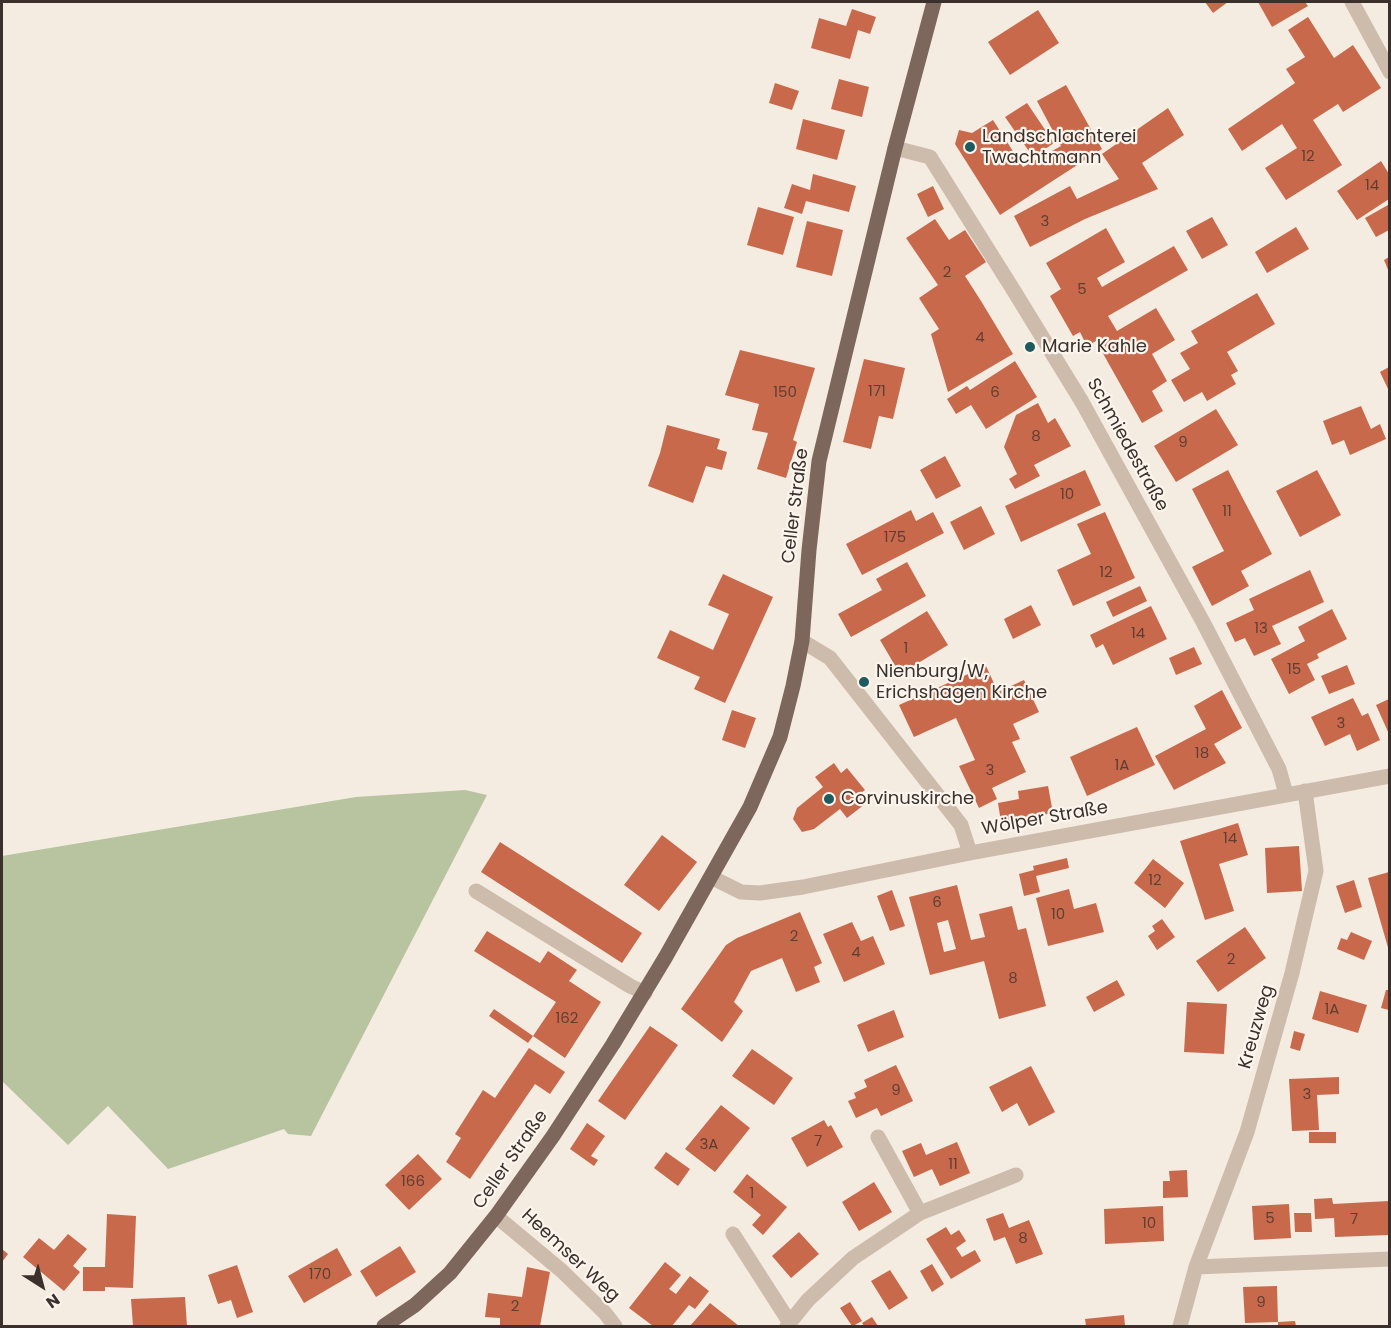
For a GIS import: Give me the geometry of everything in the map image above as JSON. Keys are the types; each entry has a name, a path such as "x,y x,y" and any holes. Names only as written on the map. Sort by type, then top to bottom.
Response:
{"main road":[{"name":"Celler Straße","path":"384,1326 415,1305 450,1273 496,1216 559,1126 645,993 711,877 750,807 780,737 802,641 819,461 933,2"}],"street":[{"path":"1352,2 1389,72"},
{"name":"Schmiedestraße","path":"895,148 930,157 1070,382 1203,622 1279,769 1286,794"},
{"path":"802,641 830,658 961,825 970,853"},
{"name":"Wölper Straße","path":"711,877 741,892 760,894 1389,776"},
{"name":"Kreuzweg","path":"1180,1326 1196,1267 1247,1132 1292,973 1316,871 1305,791"},
{"path":"476,891 645,993"},
{"path":"878,1137 920,1214"},
{"path":"733,1234 788,1325 808,1300 853,1258 920,1214 1016,1175"},
{"name":"Heemser Weg","path":"496,1216 562,1271 605,1313 615,1326"},
{"path":"1196,1267 1389,1259"}],"green space":[{"path":"465,790 487,795 311,1136 288,1134 284,1129 168,1169 108,1106 68,1145 2,1081 2,856 356,797"}],"building":[{"path":"1205,2 1228,2 1213,13"},
{"path":"1258,2 1305,2 1308,6 1272,27"},
{"path":"852,9 876,17 870,34 858,30 850,59 811,48 819,18 846,26"},
{"path":"1038,10 1059,43 1010,75 988,42"},
{"path":"1308,17 1334,58 1353,45 1381,88 1343,112 1338,104 1313,120 1342,165 1286,200 1265,168 1297,148 1282,124 1242,151 1228,129 1295,83 1286,69 1305,57 1288,30"},
{"path":"839,79 869,87 862,117 831,109"},
{"path":"775,83 799,91 792,110 769,103"},
{"path":"1066,85 1102,149 1000,215 955,144 959,130 972,133 993,120 1023,167 1061,146 1037,101"},
{"path":"1027,103 1054,143 1033,157 1005,117"},
{"path":"1168,108 1184,135 1142,163 1158,189 1085,219 1030,247 1014,216 1070,186 1077,199 1119,179 1102,154"},
{"path":"803,119 845,130 837,160 796,149"},
{"path":"1381,161 1389,174 1389,199 1357,220 1337,191"},
{"path":"813,174 856,186 849,212 806,201 802,214 784,208 792,184 810,190"},
{"path":"933,186 944,209 928,217 917,194"},
{"path":"1388,205 1389,230 1376,237 1365,218"},
{"path":"758,207 794,217 783,255 747,245"},
{"path":"1212,217 1228,245 1202,259 1186,231"},
{"path":"935,219 949,240 965,230 986,262 965,276 1013,354 948,392 931,334 939,329 919,298 938,285 906,238"},
{"path":"807,221 843,230 832,276 796,267"},
{"path":"1296,227 1309,249 1267,273 1255,252"},
{"path":"1106,228 1125,262 1097,278 1102,287 1174,246 1188,270 1108,316 1117,331 1156,308 1175,340 1152,354 1167,381 1152,391 1163,411 1142,423 1096,341 1087,346 1080,332 1073,336 1050,296 1061,289 1046,263"},
{"path":"1389,257 1389,272 1384,260"},
{"path":"1257,293 1275,324 1227,352 1238,371 1231,375 1236,384 1207,401 1202,392 1184,402 1171,380 1190,369 1180,353 1198,343 1191,331"},
{"path":"740,350 815,368 793,440 797,442 786,478 757,469 768,433 752,430 759,404 725,395"},
{"path":"864,359 905,368 893,419 879,416 871,449 843,442"},
{"path":"1015,361 1037,397 986,429 971,405 956,414 947,399 967,386 970,390"},
{"path":"1389,367 1389,391 1380,372"},
{"path":"1038,403 1048,423 1055,418 1071,446 1034,465 1040,476 1015,489 1009,479 1017,474 1004,447 1016,415"},
{"path":"1361,406 1371,429 1380,424 1386,439 1350,455 1344,440 1332,445 1323,421"},
{"path":"1216,409 1238,445 1176,482 1154,446"},
{"path":"667,425 720,439 717,449 727,452 722,470 706,466 693,503 648,486"},
{"path":"945,456 961,486 936,499 920,470"},
{"path":"1085,470 1101,505 1021,542 1005,506"},
{"path":"1228,470 1272,554 1241,571 1249,586 1212,606 1192,567 1224,551 1192,489"},
{"path":"1317,470 1341,515 1300,537 1276,491"},
{"path":"981,506 995,534 964,550 950,522"},
{"path":"911,510 916,521 933,512 944,533 862,575 846,544"},
{"path":"1105,512 1135,578 1073,606 1057,570 1091,554 1077,524"},
{"path":"907,562 926,596 851,637 838,614 882,590 876,579"},
{"path":"1310,570 1324,602 1272,626 1281,644 1254,656 1245,638 1235,642 1226,623 1254,610 1249,599"},
{"path":"723,574 773,597 725,703 694,689 700,677 657,658 670,630 713,650 729,614 708,605"},
{"path":"1140,586 1147,601 1113,617 1106,602"},
{"path":"1031,605 1041,625 1013,639 1004,619"},
{"path":"1151,606 1167,639 1113,665 1103,644 1096,648 1090,635"},
{"path":"1332,609 1347,639 1317,654 1319,658 1307,664 1315,680 1289,694 1271,659 1305,641 1298,627"},
{"path":"927,611 948,645 900,674 880,640"},
{"path":"1194,647 1202,664 1176,675 1169,658"},
{"path":"1347,665 1355,684 1329,694 1321,676"},
{"path":"986,666 998,692 1024,680 1039,712 1013,724 1020,739 1012,742 1026,772 992,788 997,799 979,808 959,766 975,760 956,718 914,737 899,705"},
{"path":"1222,690 1242,728 1214,744 1226,763 1174,790 1155,756 1206,729 1194,706"},
{"path":"1353,698 1362,716 1368,713 1380,740 1357,751 1350,734 1325,746 1311,717"},
{"path":"1389,699 1389,734 1376,705"},
{"path":"732,710 756,718 745,748 722,740"},
{"path":"1137,727 1155,765 1087,796 1070,757"},
{"path":"834,763 841,773 847,768 865,790 858,795 865,804 847,818 840,809 814,829 802,832 793,819 797,808 823,787 815,777"},
{"path":"1048,786 1053,813 1001,822 998,803 1019,799 1018,791"},
{"path":"1238,823 1248,855 1219,864 1234,911 1205,920 1180,841"},
{"path":"662,835 697,862 659,911 624,885"},
{"path":"500,842 642,933 622,963 481,872"},
{"path":"1299,846 1302,891 1267,893 1265,848"},
{"path":"1067,858 1069,868 1036,876 1040,892 1024,896 1019,874 1034,870 1033,866"},
{"path":"1153,859 1184,883 1165,908 1134,883"},
{"path":"1389,872 1389,951 1368,878"},
{"path":"1354,880 1362,907 1345,913 1336,886"},
{"path":"957,885 971,940 985,937 979,914 1012,906 1018,930 1026,928 1046,1006 999,1019 984,961 930,975 909,897","holes":["948,920 956,949 944,952 937,923"]},
{"path":"1069,889 1074,909 1096,903 1104,932 1048,946 1036,898"},
{"path":"892,890 905,926 890,931 877,896"},
{"path":"800,912 822,963 814,967 820,982 796,992 782,958 751,971 734,1002 743,1011 722,1042 681,1009 726,945 737,938"},
{"path":"1162,919 1175,937 1157,950 1148,936 1155,931 1152,926"},
{"path":"852,922 861,941 873,936 885,964 844,982 823,934"},
{"path":"1245,927 1266,958 1218,992 1196,961"},
{"path":"487,931 540,963 548,951 577,970 569,981 601,1002 565,1058 533,1036 556,1002 474,951"},
{"path":"1351,932 1372,941 1364,960 1337,949 1341,938 1347,940"},
{"path":"1117,980 1125,995 1094,1012 1086,997"},
{"path":"1386,990 1389,990 1389,1010 1381,1008"},
{"path":"1320,991 1367,1005 1358,1033 1312,1019"},
{"path":"1187,1002 1227,1004 1224,1054 1184,1052"},
{"path":"494,1009 533,1036 528,1043 489,1016"},
{"path":"894,1010 904,1037 868,1052 857,1025"},
{"path":"650,1026 678,1045 625,1120 598,1101"},
{"path":"1294,1031 1305,1034 1300,1051 1290,1048"},
{"path":"529,1048 565,1072 550,1094 535,1084 470,1179 446,1162 461,1138 455,1134 483,1090 495,1098"},
{"path":"752,1049 793,1078 774,1105 732,1076"},
{"path":"896,1065 913,1101 881,1116 877,1108 856,1118 848,1101 856,1098 854,1093 867,1087 864,1080"},
{"path":"1031,1066 1055,1112 1029,1126 1017,1103 1002,1112 989,1087"},
{"path":"1339,1077 1339,1094 1317,1095 1319,1130 1292,1131 1289,1079"},
{"path":"721,1105 750,1128 715,1172 685,1149"},
{"path":"824,1120 828,1127 831,1125 843,1147 807,1167 791,1138"},
{"path":"587,1123 605,1136 591,1156 598,1160 594,1166 570,1149"},
{"path":"1309,1132 1336,1132 1336,1143 1309,1143"},
{"path":"957,1142 970,1173 940,1186 932,1169 914,1177 902,1151 921,1143 926,1155"},
{"path":"666,1152 690,1169 678,1186 654,1168"},
{"path":"418,1154 442,1179 409,1210 385,1185"},
{"path":"1187,1170 1188,1197 1163,1198 1163,1181 1170,1181 1169,1171"},
{"path":"747,1174 787,1207 763,1235 752,1225 761,1215 733,1192"},
{"path":"874,1182 892,1212 859,1231 842,1202"},
{"path":"1332,1198 1333,1204 1389,1201 1389,1235 1335,1237 1334,1218 1315,1219 1314,1199"},
{"path":"1289,1204 1291,1238 1254,1240 1252,1206"},
{"path":"1163,1206 1164,1241 1105,1244 1104,1209"},
{"path":"1003,1213 1009,1228 1029,1220 1043,1254 1016,1264 1005,1237 994,1241 986,1219"},
{"path":"1294,1213 1311,1213 1312,1232 1295,1232"},
{"path":"107,1214 136,1216 133,1288 105,1287 105,1291 83,1291 83,1267 105,1267"},
{"path":"946,1227 951,1235 959,1230 966,1241 956,1248 962,1257 975,1250 981,1261 951,1279 926,1239"},
{"path":"799,1232 819,1254 791,1278 772,1256"},
{"path":"68,1234 87,1249 73,1266 80,1272 64,1291 23,1257 39,1238 54,1250"},
{"path":"400,1246 416,1272 376,1297 360,1271"},
{"path":"337,1248 352,1275 304,1303 288,1276"},
{"path":"2,1249 8,1254 2,1262"},
{"path":"665,1262 681,1275 669,1289 676,1294 690,1276 709,1291 695,1309 689,1305 672,1326 653,1326 629,1308"},
{"path":"932,1264 944,1284 932,1292 920,1271"},
{"path":"237,1265 253,1312 237,1318 231,1300 218,1304 208,1275"},
{"path":"527,1267 550,1272 540,1326 500,1326 500,1318 485,1317 488,1293 522,1297"},
{"path":"890,1270 908,1298 889,1310 871,1281"},
{"path":"1277,1286 1278,1322 1245,1323 1243,1287"},
{"path":"185,1297 187,1326 133,1326 131,1299"},
{"path":"850,1302 862,1321 853,1326 840,1308"},
{"path":"710,1303 739,1326 690,1326"},
{"path":"1124,1315 1125,1326 1086,1326 1085,1319"},
{"path":"872,1317 878,1326 864,1326 862,1323"},
{"path":"1295,1321 1296,1326 1278,1326 1278,1322"}],"place":[{"name":"Landschlachterei Twachtmann","path":"970,147"},
{"name":"Marie Kahle","path":"1030,347"},
{"name":"Nienburg/W, Erichshagen Kirche","path":"864,682"},
{"name":"Corvinuskirche","path":"829,799"}]}
